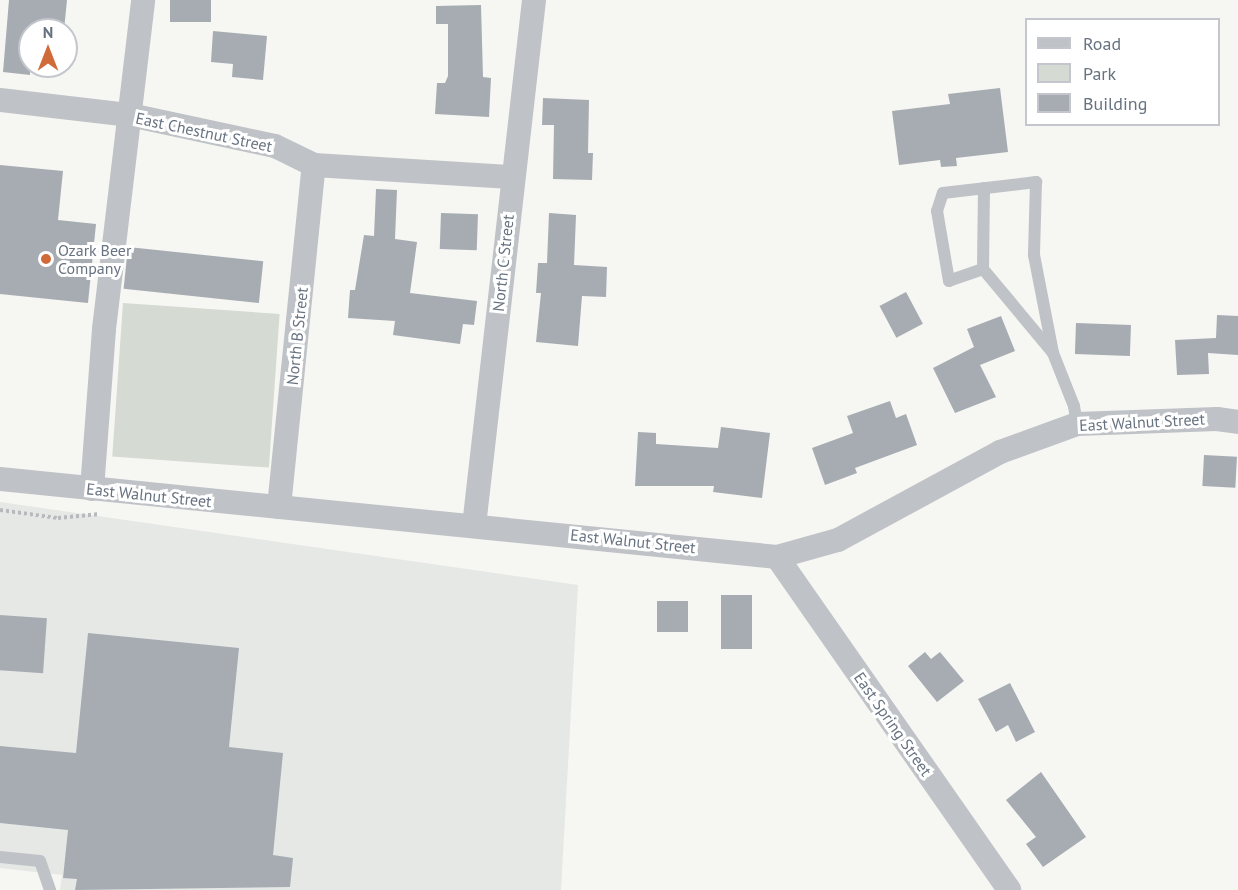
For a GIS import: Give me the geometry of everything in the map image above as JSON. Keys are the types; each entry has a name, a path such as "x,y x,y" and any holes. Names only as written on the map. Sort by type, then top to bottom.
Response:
{"street":[{"path":"92,489 104,329 144,0"},
{"name":"North C Street","path":"474,526 534,0"},
{"name":"East Chestnut Street","path":"0,100 129,116 275,146 314,165 513,177"},
{"name":"North B Street","path":"279,507 314,165"},
{"name":"East Walnut Street","path":"0,479 777,557 838,540 1000,452 1077,424 1218,419 1238,422"},
{"name":"East Spring Street","path":"777,557 1009,890"}],"lane":[{"path":"983,269 949,281 936,211 944,194 1036,182 1034,255 1053,353 1074,405 1077,424"},
{"path":"984,188 983,269 1053,353"},
{"path":"0,857 40,861 50,890"}],"shaded area":[{"path":"0,502 578,585 561,890 60,890 62,875 0,868"}],"green space":[{"path":"123,303 280,314 269,468 112,457"}],"building":[{"path":"9,0 67,0 65,18 18,18 18,74 3,72"},
{"path":"170,0 211,0 211,22 170,22"},
{"path":"481,5 483,77 491,78 489,117 435,114 437,83 445,83 448,76 448,24 436,24 436,6"},
{"path":"213,31 267,36 263,80 232,77 233,64 211,62"},
{"path":"1000,88 1008,152 956,158 957,166 941,167 940,160 899,165 892,111 950,104 948,94"},
{"path":"543,98 589,100 588,153 593,153 592,180 553,179 554,125 542,125"},
{"name":"Ozark Beer Company","path":"0,165 63,171 58,220 96,224 88,303 0,294"},
{"path":"376,189 397,190 395,239 417,242 410,293 477,301 474,325 463,324 460,344 393,335 395,321 348,318 350,290 355,290 364,235 374,236"},
{"path":"441,213 478,214 477,250 440,249"},
{"path":"549,213 576,215 574,265 607,267 606,297 582,296 578,346 536,342 541,293 536,293 538,263 547,263"},
{"path":"128,247 263,261 259,303 124,289"},
{"path":"906,292 923,324 896,338 880,306"},
{"path":"1217,315 1238,316 1238,355 1208,353 1209,374 1177,375 1175,340 1216,338"},
{"path":"1001,316 1015,351 980,365 996,397 955,413 933,368 974,347 967,329"},
{"path":"1076,323 1131,325 1130,356 1075,354"},
{"path":"890,401 896,418 906,414 917,445 855,468 857,473 825,485 812,448 853,433 847,416"},
{"path":"721,427 770,433 762,498 713,492 714,486 635,486 638,432 656,433 656,444 718,448"},
{"path":"1204,455 1237,457 1235,488 1202,486"},
{"path":"721,595 752,595 752,649 721,649"},
{"path":"657,601 688,601 688,632 657,632"},
{"path":"0,615 47,618 43,673 0,670"},
{"path":"88,633 239,648 229,747 283,753 273,855 293,858 290,887 75,890 77,879 63,878 68,830 0,823 0,746 76,753"},
{"path":"925,652 931,659 940,652 964,681 937,702 908,666"},
{"path":"1010,683 1035,732 1016,742 1008,725 996,732 978,699"},
{"path":"1041,772 1086,837 1043,867 1026,844 1036,837 1006,800"}],"place":[{"name":"Ozark Beer Company","path":"46,259"}]}
